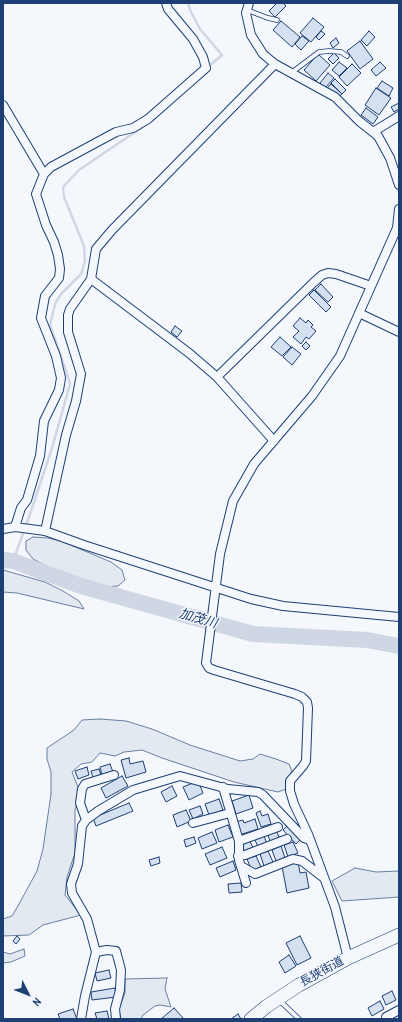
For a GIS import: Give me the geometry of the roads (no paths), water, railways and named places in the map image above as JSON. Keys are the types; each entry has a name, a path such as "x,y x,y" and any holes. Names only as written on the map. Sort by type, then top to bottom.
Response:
{"main road":[{"name":"長狭街道","path":"251,1019 299,984 348,958 399,935"}],"street":[{"path":"18,527 21,508 28,500 40,456 44,421 59,390 60,378 56,356 41,318 45,296 59,278 60,268 54,242 46,225 36,194 44,174 51,167 116,132 133,128 148,119 206,68 203,57 193,39 168,9 166,3"},
{"path":"248,6 246,13 251,35 263,54 275,64 335,97 359,121 378,136 390,158 399,185"},
{"path":"45,531 81,374 68,332 68,315 70,309 91,279 96,249 112,230 275,64"},
{"path":"3,105 44,174"},
{"path":"373,132 399,116"},
{"path":"348,958 339,920 325,879 290,791 290,781 306,761 307,702 302,697 295,694 214,670 209,668 206,663 220,554 233,501 254,464 312,396 340,356 398,228 399,209"},
{"path":"217,377 322,276 328,273 336,274 371,286"},
{"path":"91,279 189,353 217,377 274,441"},
{"path":"359,313 399,332"},
{"path":"3,528 18,527 45,531 84,546 251,599 283,606 399,617"},
{"path":"86,820 80,803 82,789 85,784 114,775"},
{"path":"81,1019 96,952 87,919 72,893 71,884 78,864 82,826 86,820 132,790 180,776 223,788 258,792 263,794 304,838 310,840"},
{"path":"223,788 239,841 238,856 246,884"},
{"path":"193,823 230,813"},
{"path":"239,841 278,827"},
{"path":"238,856 245,855 287,838"},
{"path":"241,866 255,874 293,859 302,861 325,879"},
{"path":"96,952 107,950 116,951 120,963 120,990 115,1009 116,1019"},
{"path":"386,1017 399,1010"}],"lane":[{"path":"248,6 268,18 277,20"},
{"path":"291,73 319,52 341,52 347,56"},
{"path":"278,999 299,1019"}],"waterway":[{"path":"188,3 200,29 222,55 208,67"},
{"path":"13,561 52,448 70,384 50,325 55,304 61,294 81,274 85,261 84,246 64,197 63,187 79,170 144,126"},
{"name":"加茂川","path":"3,560 13,561 81,586 253,634 367,640 399,646"}]}
